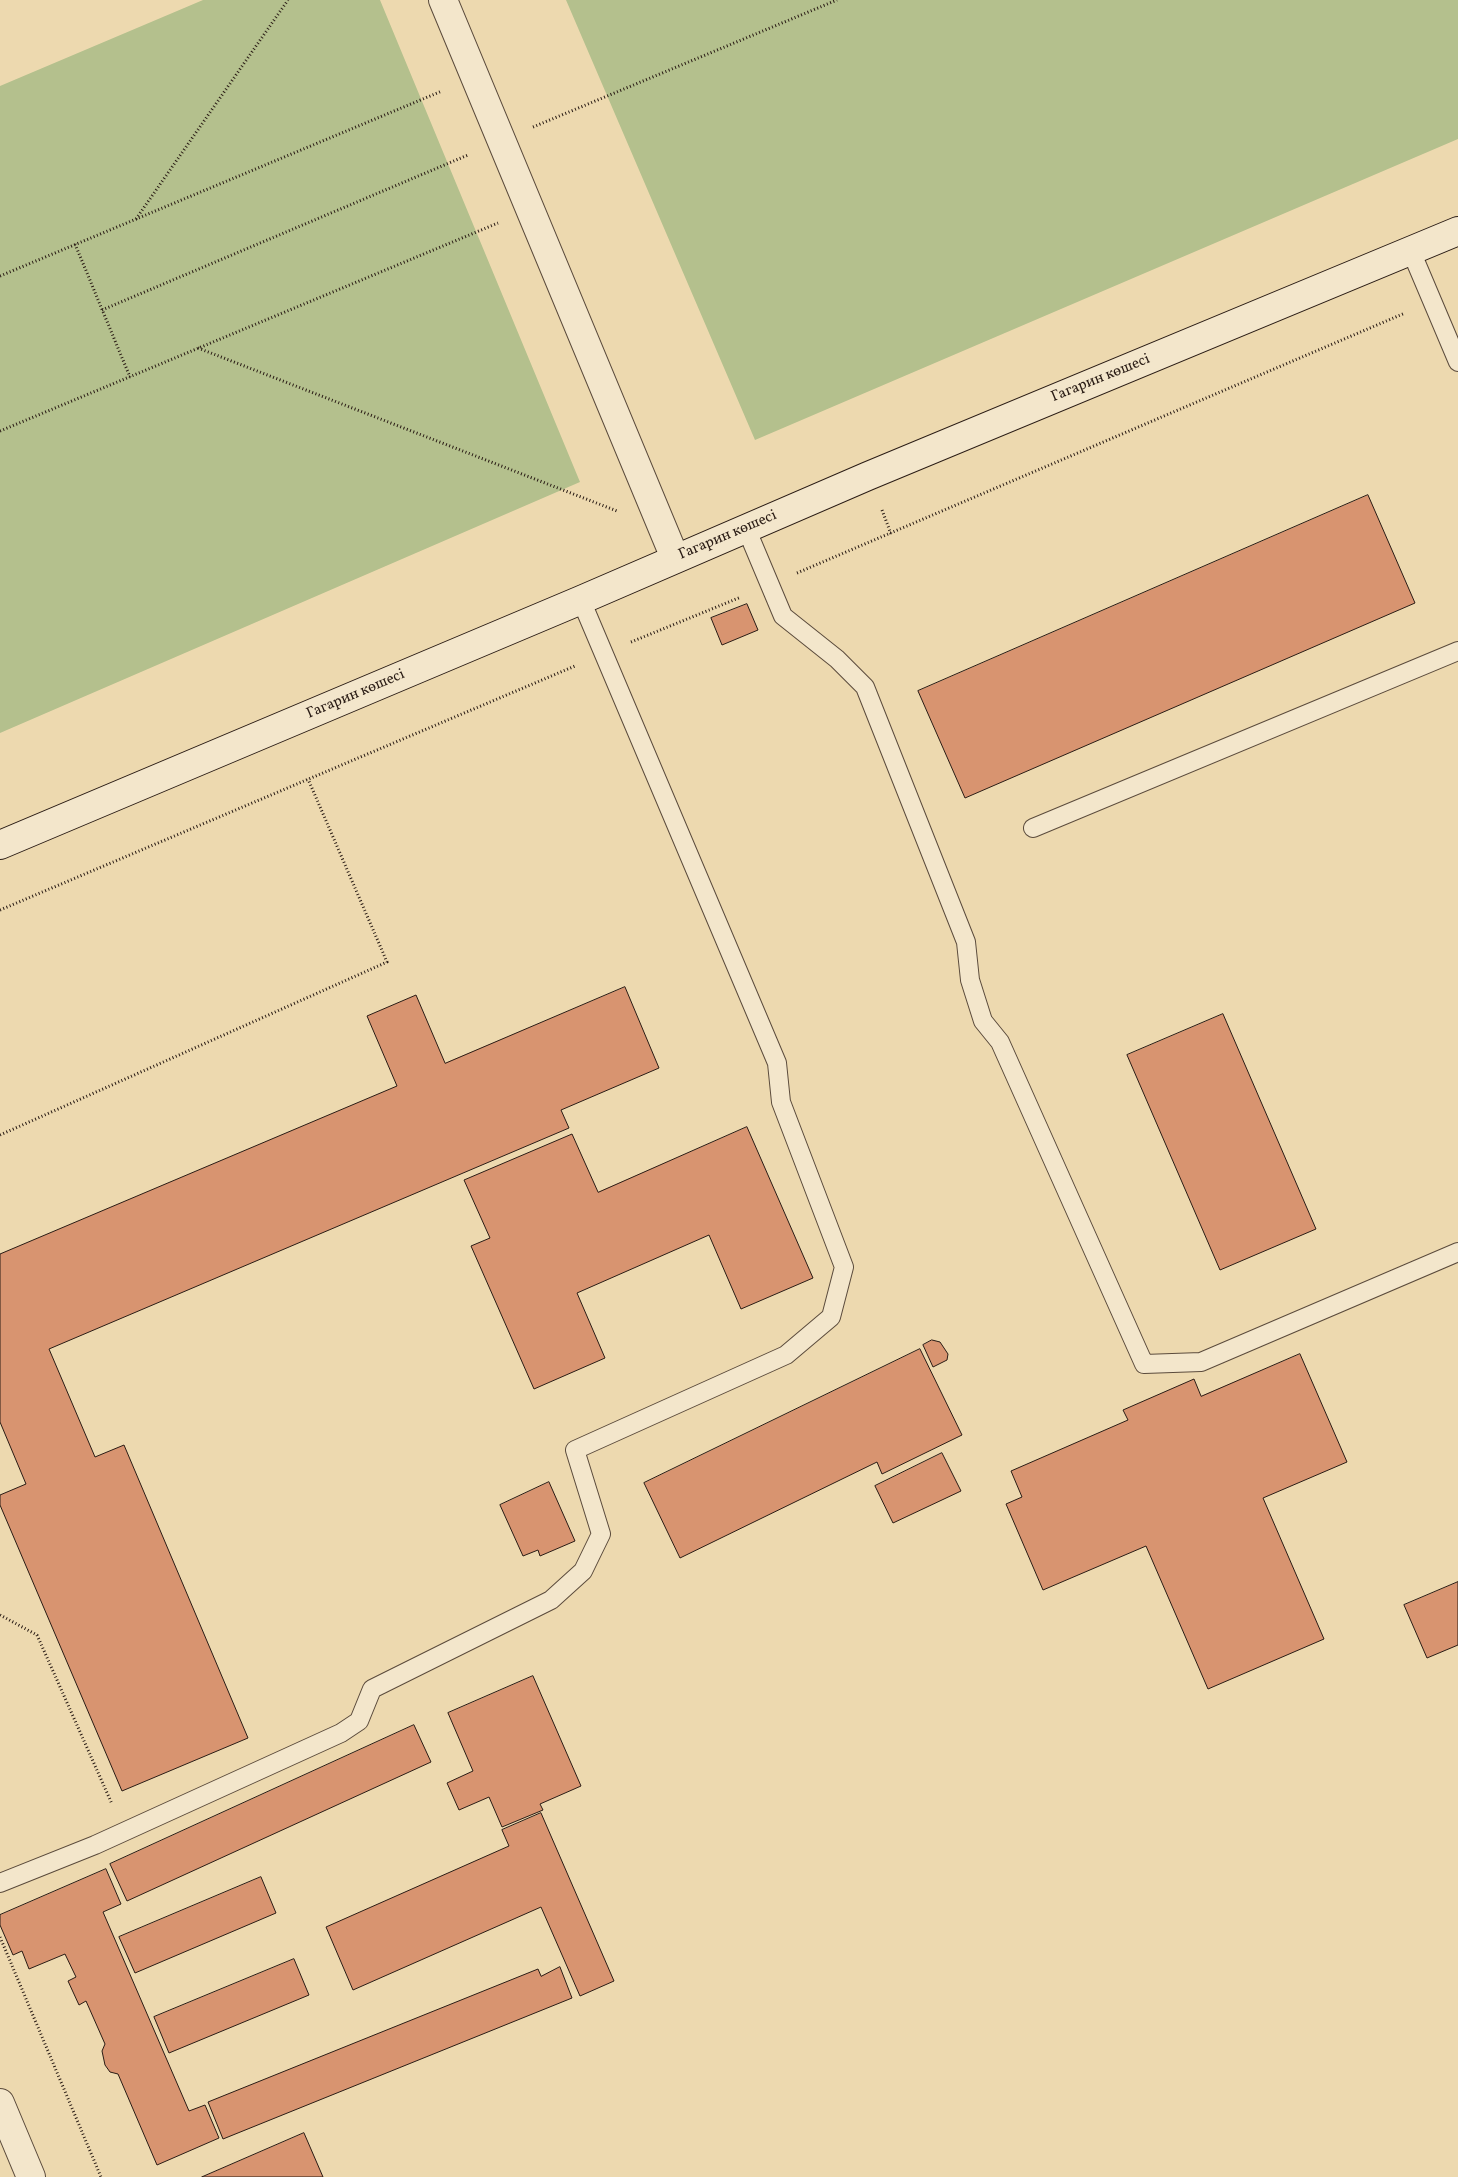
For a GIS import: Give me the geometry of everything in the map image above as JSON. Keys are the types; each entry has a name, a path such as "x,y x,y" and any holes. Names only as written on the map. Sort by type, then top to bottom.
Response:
{"main road":[{"path":"443,0 675,558"},
{"name":"Гагарин көшесі","path":"0,845 581,600 868,476 1458,231"},
{"path":"0,2103 31,2177"}],"lane":[{"path":"1411,251 1458,362"},
{"path":"746,528 783,616 837,659 865,687 966,942 970,980 983,1021 1000,1042 1144,1364 1201,1362 1458,1252"},
{"path":"0,1883 95,1845 341,1733 359,1721 372,1689 551,1600 583,1571 601,1534 575,1450 786,1355 831,1317 844,1268 781,1102 776,1063 581,600"},
{"path":"1033,828 1458,651"}],"path":[{"path":"136,219 288,0"},
{"path":"0,276 475,77"},
{"path":"0,431 530,210"},
{"path":"75,244 130,377"},
{"path":"0,910 891,534 1432,301"},
{"path":"198,348 663,528"},
{"path":"868,476 891,534"},
{"path":"0,1135 387,962 308,779"},
{"path":"0,1615 37,1635 114,1809 95,1845"},
{"path":"0,1937 101,2177"}],"green space":[{"path":"203,0 380,0 580,482 0,733 0,86"},
{"path":"566,0 1458,0 1458,139 755,440"}],"building":[{"path":"1368,495 1415,603 965,798 918,691"},
{"path":"747,604 758,630 722,645 711,618"},
{"path":"625,987 659,1068 561,1110 569,1128 49,1349 95,1457 124,1445 248,1738 122,1791 0,1505 0,1495 26,1484 0,1422 0,1254 397,1086 367,1016 416,995 445,1063"},
{"path":"1223,1014 1316,1229 1220,1270 1127,1055"},
{"path":"747,1127 813,1278 741,1309 709,1235 577,1293 605,1358 534,1389 471,1246 490,1238 464,1180 572,1134 598,1192"},
{"path":"932,1340 940,1342 948,1354 947,1360 933,1367 923,1345"},
{"path":"920,1349 962,1435 882,1474 877,1462 680,1558 644,1483"},
{"path":"1300,1354 1347,1462 1263,1498 1324,1639 1208,1689 1146,1546 1043,1590 1006,1504 1022,1497 1011,1471 1128,1420 1123,1410 1194,1379 1201,1396"},
{"path":"942,1453 961,1491 893,1523 875,1486"},
{"path":"549,1482 575,1541 540,1556 538,1550 523,1556 500,1505"},
{"path":"1458,1582 1458,1645 1427,1658 1404,1605"},
{"path":"533,1676 581,1786 540,1804 543,1810 502,1827 489,1797 459,1810 447,1783 473,1771 448,1713"},
{"path":"414,1725 431,1762 127,1901 110,1864"},
{"path":"541,1813 614,1981 580,1996 541,1907 353,1990 326,1927 509,1846 502,1830"},
{"path":"106,1869 121,1904 103,1912 189,2111 205,2105 219,2138 157,2165 118,2074 110,2072 105,2065 102,2051 105,2044 86,2001 79,2005 68,1981 76,1977 65,1954 29,1969 22,1951 13,1955 0,1925 0,1915"},
{"path":"261,1877 276,1913 135,1973 119,1937"},
{"path":"294,1959 309,1995 169,2053 154,2017"},
{"path":"560,1967 572,1998 223,2139 208,2102 538,1969 541,1976"},
{"path":"304,2133 323,2177 202,2177"}]}
